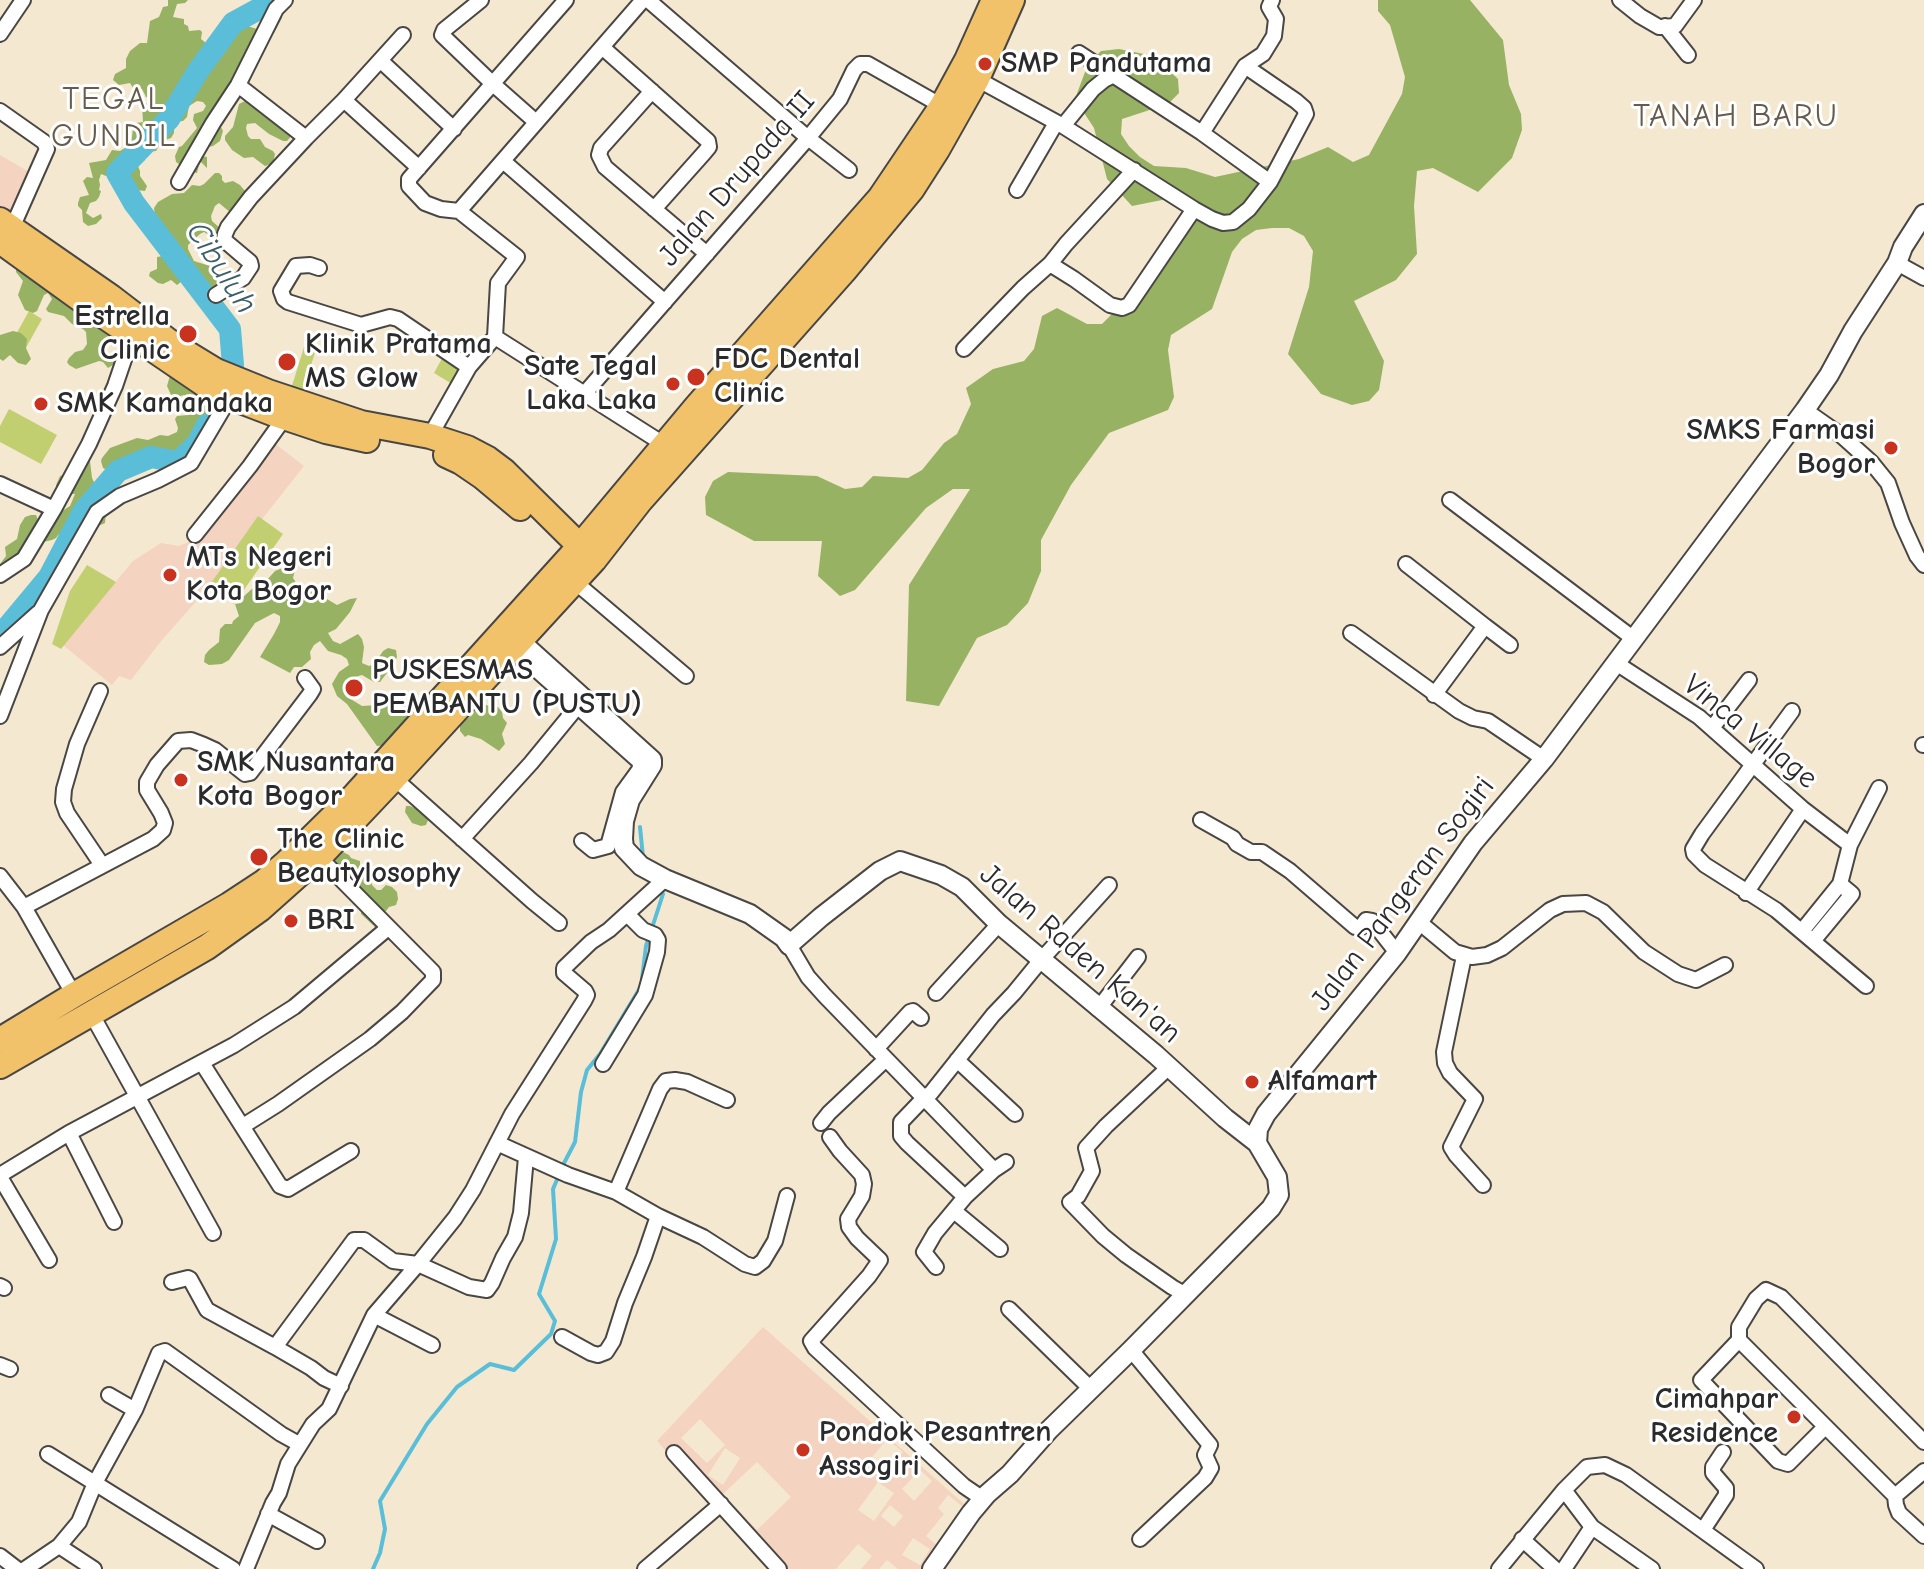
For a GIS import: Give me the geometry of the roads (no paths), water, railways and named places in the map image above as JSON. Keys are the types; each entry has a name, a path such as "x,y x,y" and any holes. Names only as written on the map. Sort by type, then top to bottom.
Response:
{"main road":[{"path":"0,1040 74,995 148,966 182,947 264,882 355,795 581,563 674,462 840,260 942,106 994,0"},
{"path":"182,947 207,947 260,909 318,856 394,778 516,645 697,406 912,189 977,79 1012,0"},
{"path":"4,230 135,327 175,346 224,387 285,417 326,431 435,450 461,462 483,477 581,563"},
{"path":"224,387 361,423 430,436 467,448 504,471 581,563"},
{"path":"0,1066 91,1013 148,966"}],"street":[{"path":"0,34 23,0"},
{"path":"179,182 238,85 276,9 285,0"},
{"path":"481,0 442,35 536,122"},
{"path":"430,436 469,367 495,337 498,283 517,257 459,211 425,203 409,186 409,179 566,0"},
{"path":"459,211 645,0 849,170"},
{"path":"1202,133 1245,66 1263,54 1274,36 1276,19 1269,7 1272,0"},
{"path":"1620,0 1659,27 1675,26 1694,0"},
{"path":"1665,26 1688,55"},
{"path":"216,295 243,278 251,266 224,240 226,231 251,197 403,35"},
{"path":"602,47 708,141 709,147 654,209"},
{"path":"1079,53 1202,133 1270,182"},
{"path":"381,61 454,129"},
{"name":"Jalan Drupada II","path":"585,393 808,138 840,99 860,64 868,64 942,106"},
{"path":"977,79 1060,125 1194,209 1223,223 1233,222 1249,209 1270,182 1306,114 1296,101 1245,66"},
{"path":"1017,190 1060,125 1093,89 1114,75"},
{"path":"238,85 306,138"},
{"path":"652,91 601,148 599,155 605,167 707,254"},
{"path":"344,100 419,168"},
{"path":"0,111 44,142 47,149 4,230"},
{"path":"503,161 665,302"},
{"path":"964,349 1050,264 1134,170"},
{"path":"1050,264 1110,305 1122,308 1129,305 1194,209"},
{"name":"Jalan Pangeran Sogiri","path":"1257,1143 1258,1129 1266,1114 1397,953 1473,843 1544,759 1805,410 1924,214"},
{"path":"1897,263 1924,278"},
{"path":"319,268 296,266 281,291 284,299 361,325 390,317 398,319 469,367"},
{"path":"0,575 24,559 54,509 89,444 115,386 135,327"},
{"path":"495,337 665,445"},
{"path":"0,716 41,610 97,512 120,496 191,463 224,387"},
{"path":"1805,410 1842,436 1871,462 1888,483 1912,545 1924,565"},
{"path":"195,535 285,417"},
{"path":"0,484 54,509"},
{"path":"1450,500 1634,639"},
{"path":"581,563 686,676"},
{"path":"1406,564 1510,645"},
{"path":"0,661 3,645 41,610"},
{"path":"1434,695 1485,626"},
{"path":"1351,633 1434,695 1473,718 1488,721 1544,759"},
{"path":"516,645 577,707 641,763 623,792 608,846 593,850 582,841"},
{"path":"516,645 652,760 652,765 630,800 624,821 624,848 654,875 750,914 784,938 808,977 880,1054 1000,1166 965,1197 935,1233 924,1254 936,1267"},
{"name":"Vinca Village","path":"1616,663 1699,717 1803,809 1850,845"},
{"path":"24,907 153,839 163,830 165,823 147,790 147,782 178,741 191,740 215,750 245,774 254,770 313,689 305,678"},
{"path":"1712,728 1749,680"},
{"path":"100,691 77,744 63,802 102,865"},
{"path":"462,839 577,707"},
{"path":"1792,711 1693,849 1696,858 1776,910 1866,986"},
{"path":"394,778 559,923"},
{"path":"1807,936 1840,884 1850,845 1879,788"},
{"path":"1746,893 1803,809"},
{"path":"1201,820 1233,838 1237,844 1251,852 1262,852 1290,871 1355,927 1361,927 1366,920 1372,921 1397,953"},
{"path":"243,1126 370,1039 433,980 433,972 318,856"},
{"name":"Jalan Raden Kan'an","path":"789,945 880,871 900,861 941,875 962,887 999,924 1257,1143"},
{"path":"246,1569 279,1493 288,1464 313,1424 329,1409 374,1315 455,1218 538,1072 587,995 564,973 564,968 646,895 654,875"},
{"path":"0,876 24,907 74,995"},
{"path":"965,1197 901,1136 901,1122 931,1093 993,1015 1109,885"},
{"path":"1419,922 1455,952 1472,957 1502,948 1550,910 1576,902 1594,906 1603,912 1644,952 1678,974 1696,980 1725,965"},
{"path":"603,1064 645,995 657,952 658,940 627,914"},
{"path":"936,993 999,924"},
{"path":"49,1260 0,1176 69,1133 234,1045 294,1007 388,928"},
{"path":"1464,956 1444,1052 1450,1073 1475,1099 1451,1147 1483,1185"},
{"path":"1098,1009 1138,957"},
{"path":"821,1123 880,1054 910,1012 921,1018"},
{"path":"91,1013 213,1233"},
{"path":"957,1060 1015,1114"},
{"path":"202,1063 280,1186 288,1189 351,1151"},
{"path":"1169,1067 1086,1148 1092,1171 1078,1196 1070,1202 1115,1247 1186,1295"},
{"path":"616,1192 666,1081 687,1082 727,1100"},
{"path":"69,1133 114,1222"},
{"path":"830,1137 862,1175 864,1184 862,1196 848,1219 849,1227 880,1260 811,1341 964,1486 983,1499"},
{"path":"497,1143 616,1192 755,1267 763,1261 775,1241 787,1196"},
{"path":"932,1569 983,1499 1260,1220 1279,1195 1277,1177 1257,1143"},
{"path":"275,1347 354,1240 364,1240 393,1261 418,1264 469,1287 487,1290 515,1237 521,1213 526,1157"},
{"path":"954,1211 1000,1249"},
{"path":"562,1337 598,1355 606,1352 613,1341 658,1216"},
{"path":"172,1282 190,1279 207,1310 341,1386"},
{"path":"1825,1427 1788,1464 1778,1461 1701,1380 1739,1340 1739,1327 1756,1299 1766,1290 1781,1297 1924,1442"},
{"path":"1009,1309 1091,1389"},
{"path":"374,1315 432,1345"},
{"path":"1739,1340 1895,1496 1899,1513 1924,1536"},
{"path":"1131,1350 1210,1445 1205,1455 1211,1468 1205,1478 1140,1539"},
{"path":"25,1569 59,1546 79,1522 95,1483 135,1410 159,1353 165,1351 299,1444"},
{"path":"109,1395 135,1410"},
{"path":"1703,1530 1726,1495 1726,1488 1713,1473 1713,1467 1723,1452"},
{"path":"674,1453 779,1569"},
{"path":"48,1454 233,1569"},
{"path":"1499,1569 1587,1467 1605,1465 1626,1475 1756,1569"},
{"path":"1895,1496 1924,1471"},
{"path":"1564,1490 1592,1527 1652,1569"},
{"path":"645,1569 721,1504"},
{"path":"268,1514 317,1541"},
{"path":"1564,1569 1592,1527"},
{"path":"1522,1539 1555,1569"},
{"path":"59,1546 94,1569"},
{"path":"0,1556 17,1569"}],"waterway":[{"name":"Cibuluh","path":"224,391 233,365 230,329 134,203 117,173 169,119 198,71 233,23 275,0"},
{"name":"Cibuluh","path":"0,636 49,577 83,512 118,471 151,457 178,462 197,444 207,425"},
{"path":"640,827 643,857"},
{"path":"652,928 663,894 658,889"},
{"path":"642,979 649,937"},
{"path":"562,1167 575,1142 587,1070 640,988"},
{"path":"373,1569 385,1529 380,1501 427,1424 457,1387 490,1364 514,1370 551,1334 555,1321 539,1294 556,1239 553,1189 559,1175"}],"place":[{"name":"SMP Pandutama","path":"985,64"},
{"name":"Estrella Clinic","path":"188,334"},
{"name":"Klinik Pratama MS Glow","path":"287,362"},
{"name":"FDC Dental Clinic","path":"696,377"},
{"name":"Sate Tegal Laka Laka","path":"673,384"},
{"name":"SMK Kamandaka","path":"41,404"},
{"name":"SMKS Farmasi Bogor","path":"1891,448"},
{"name":"MTs Negeri Kota Bogor","path":"170,575"},
{"name":"PUSKESMAS PEMBANTU (PUSTU)","path":"354,688"},
{"name":"SMK Nusantara Kota Bogor","path":"181,780"},
{"name":"The Clinic Beautylosophy","path":"259,857"},
{"name":"BRI","path":"291,921"},
{"name":"Alfamart","path":"1252,1082"},
{"name":"Cimahpar Residence","path":"1794,1417"},
{"name":"Pondok Pesantren Assogiri","path":"803,1450"}],"district":[{"name":"TANAH BARU","path":"1736,117"},
{"name":"TEGAL GUNDIL","path":"114,118"}]}
